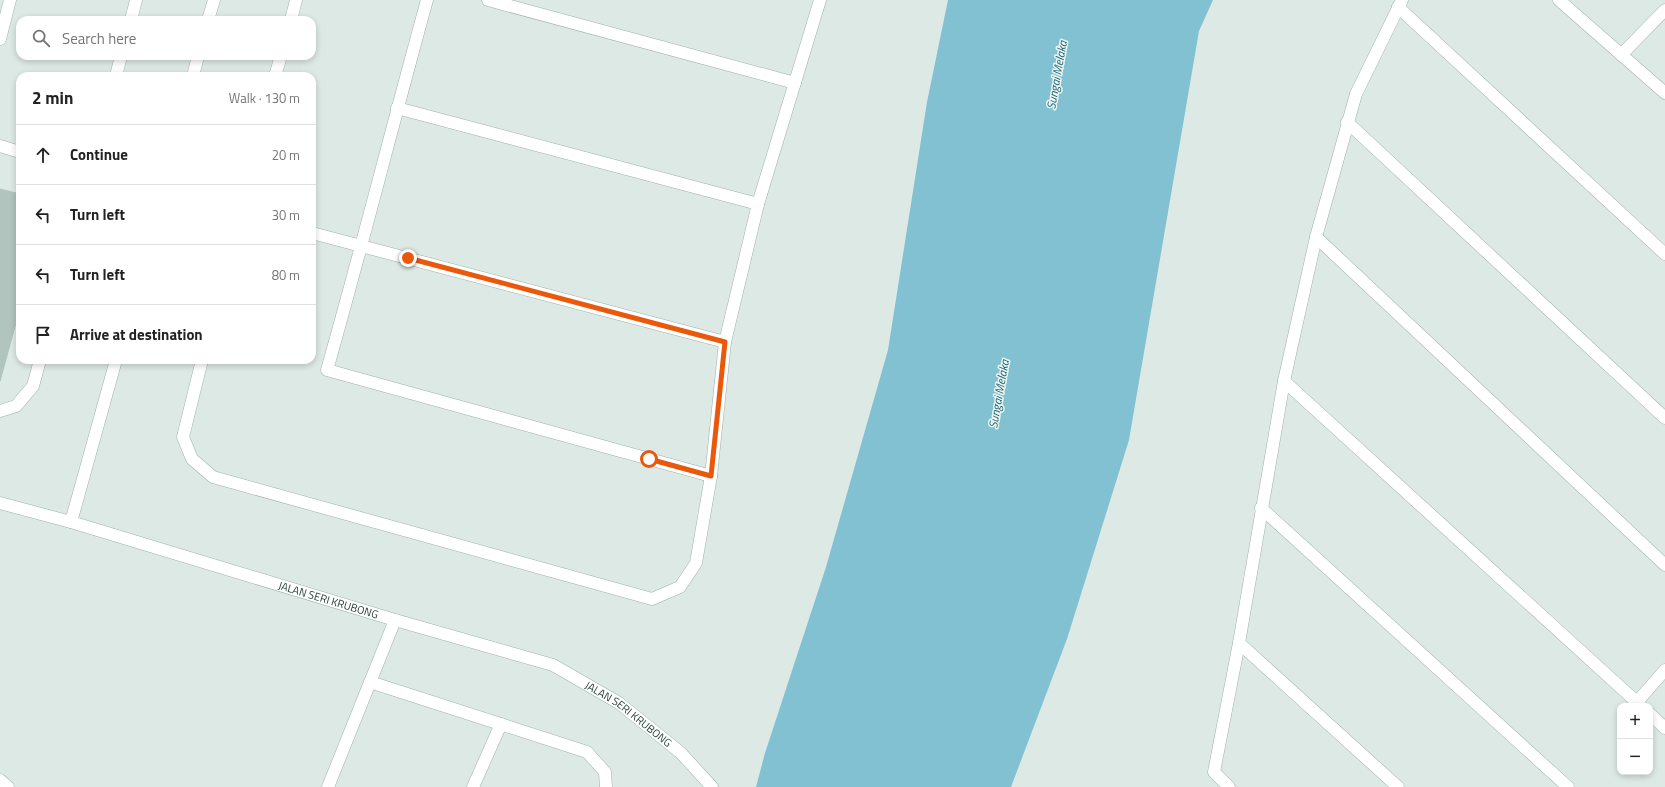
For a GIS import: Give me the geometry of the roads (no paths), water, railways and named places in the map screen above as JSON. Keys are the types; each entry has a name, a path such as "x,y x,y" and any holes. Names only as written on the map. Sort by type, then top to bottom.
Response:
{"street":[{"path":"0,39 3,16 10,0"},
{"path":"132,16 136,0"},
{"path":"209,16 214,0"},
{"path":"292,16 296,0"},
{"path":"427,0 397,108 362,245 326,370 711,476"},
{"path":"488,0 795,83"},
{"path":"201,364 184,437 192,459 213,477 652,599 680,587 696,563 711,476 725,342 758,204 820,0"},
{"path":"1559,0 1665,93"},
{"path":"1229,787 1214,772 1239,643 1284,381 1316,237 1347,122 1356,94 1400,4 1665,254"},
{"path":"1621,55 1665,10"},
{"path":"117,72 120,60"},
{"path":"194,72 197,60"},
{"path":"276,72 280,60"},
{"path":"397,108 758,204"},
{"path":"1347,122 1665,418"},
{"path":"0,146 16,151"},
{"path":"316,234 725,342"},
{"path":"1316,237 1665,565"},
{"path":"0,411 16,406 33,386 39,364"},
{"path":"72,522 115,364"},
{"path":"1284,381 1638,703"},
{"name":"JALAN SERI KRUBONG","path":"0,503 72,522 395,620 553,665 619,704 681,752 711,786"},
{"path":"1261,508 1568,787"},
{"path":"328,787 395,620"},
{"path":"1239,643 1398,787"},
{"path":"1640,703 1665,670"},
{"path":"370,682 587,752 605,772 606,787"},
{"path":"1653,717 1665,728"},
{"path":"473,787 500,724"},
{"path":"0,780 8,787"}],"water":[{"name":"Sungai Melaka","path":"948,0 1213,0 1199,31 1129,440 1067,639 1011,787 756,787 765,753 826,567 888,350 927,102"}]}
